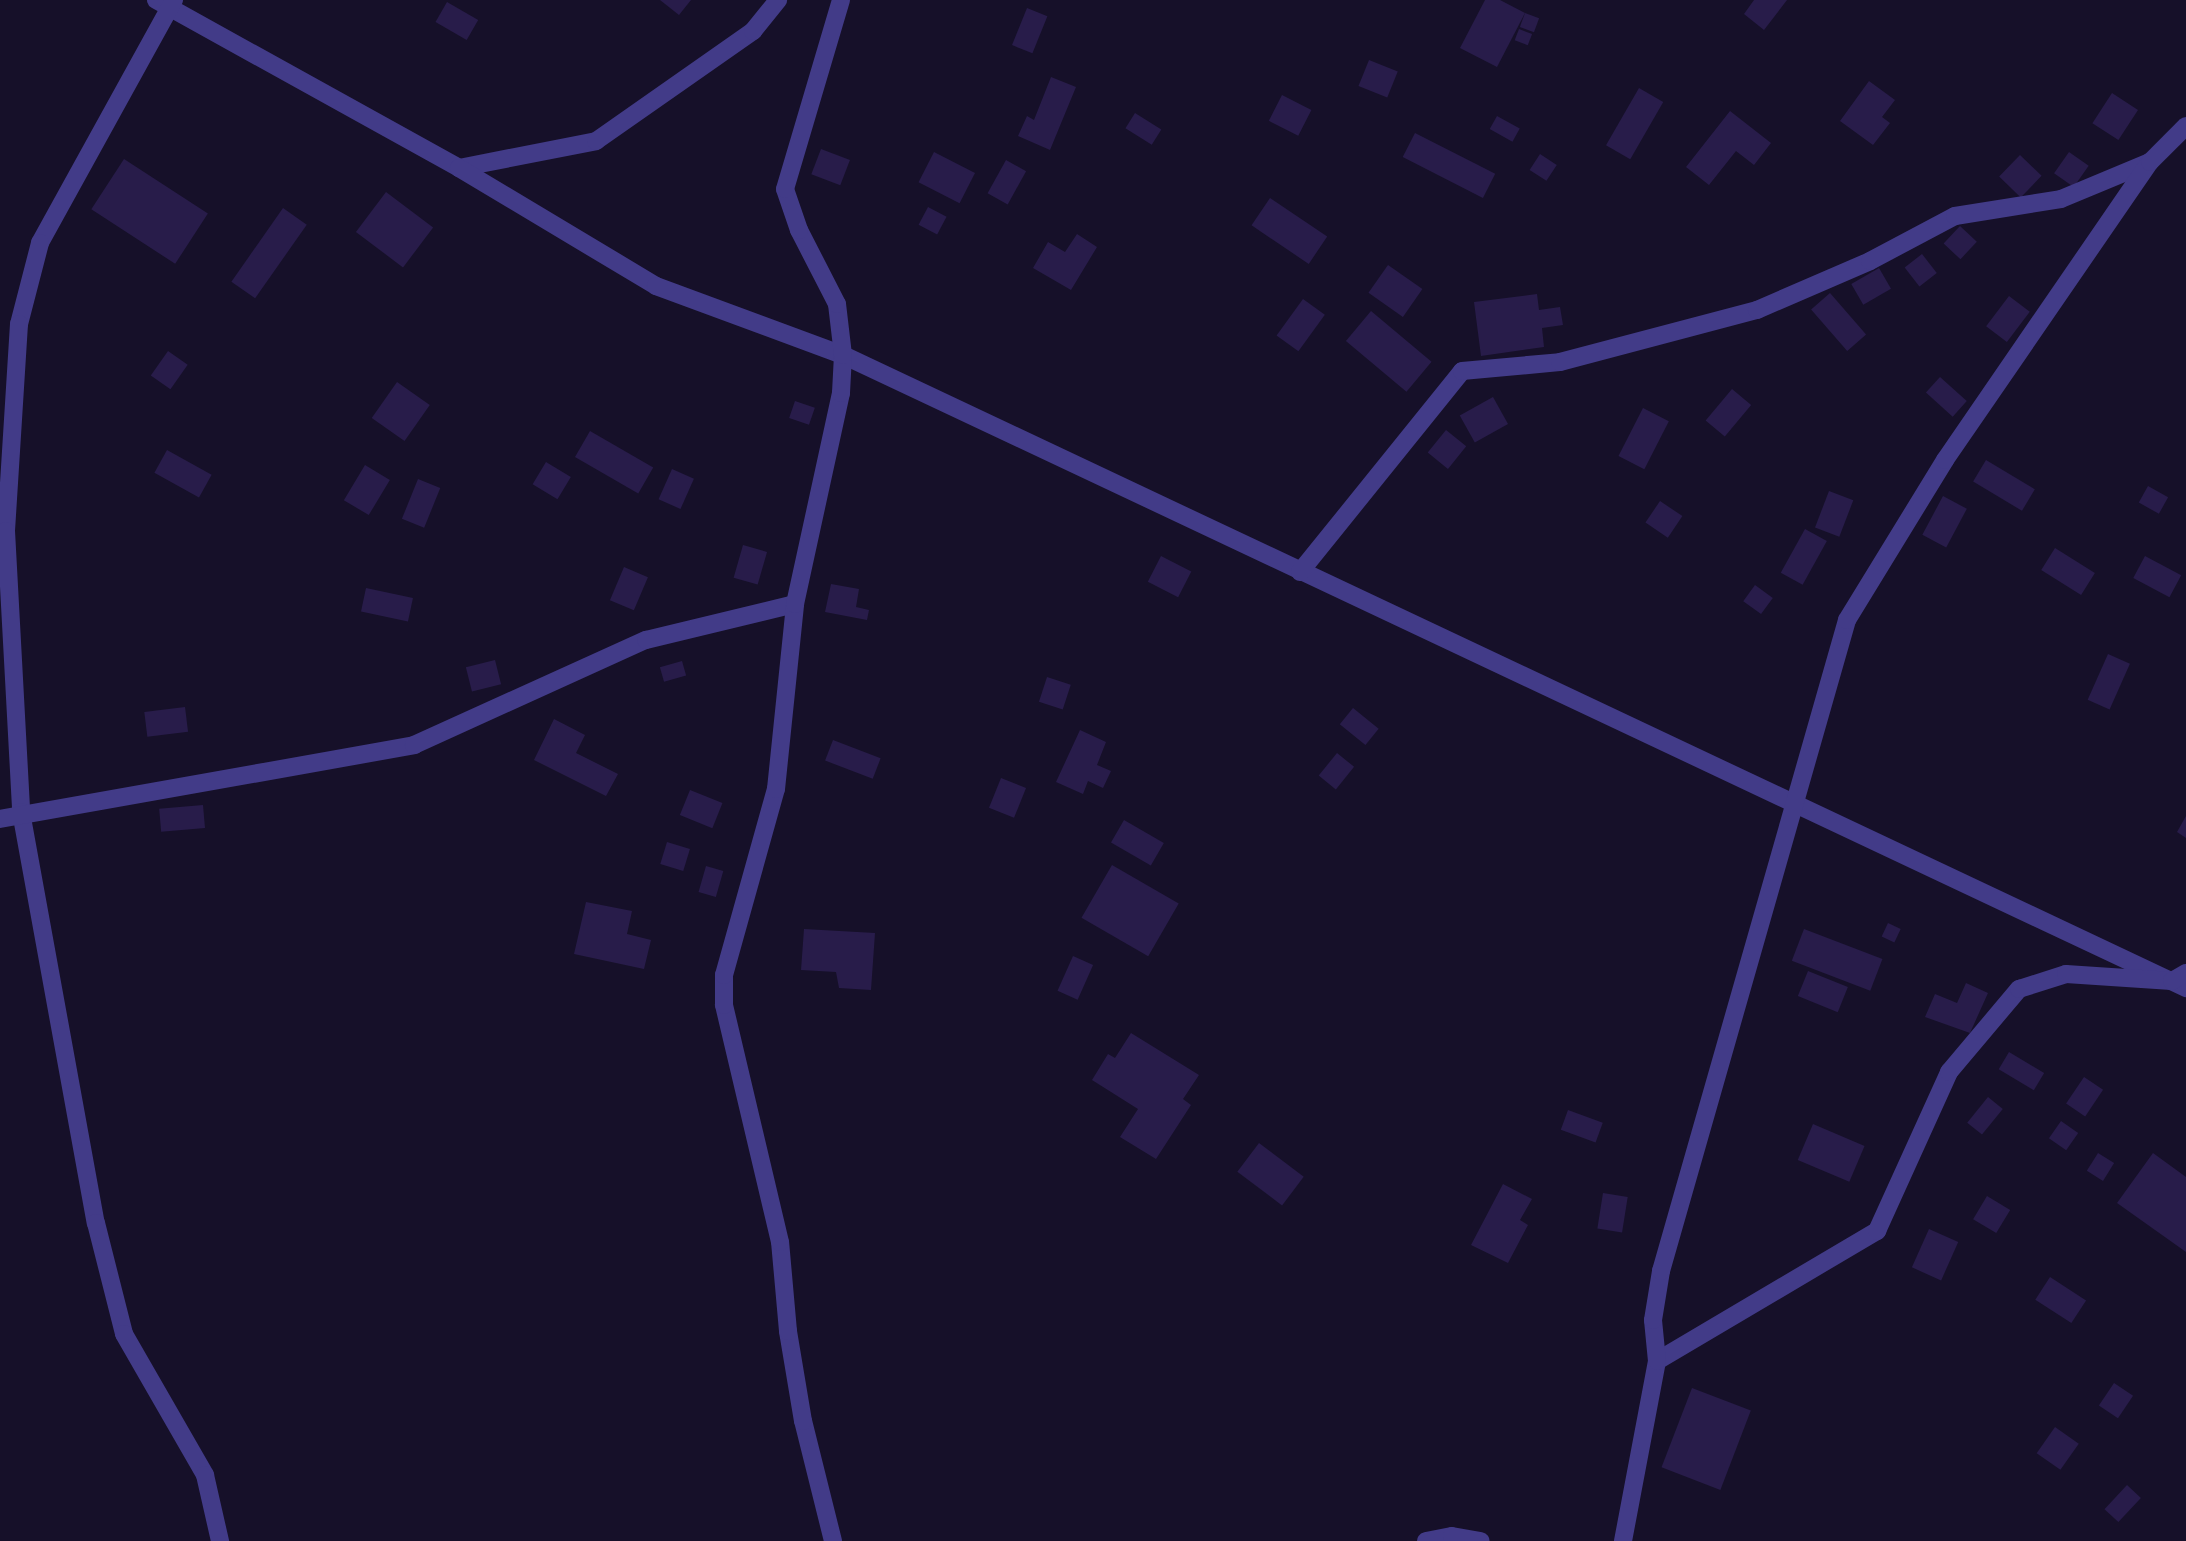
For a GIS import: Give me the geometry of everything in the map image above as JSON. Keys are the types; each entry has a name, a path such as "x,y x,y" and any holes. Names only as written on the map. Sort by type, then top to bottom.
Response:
{"street":[{"path":"459,168 596,141 753,31 778,0"},
{"path":"833,1541 803,1420 788,1331 780,1241 724,1005 726,965 776,789 795,604 841,393 843,355 837,304 799,230 785,188 841,0"},
{"path":"220,1541 205,1475 116,1312 21,812 6,531 19,324 40,243 167,2 459,168 656,286 843,355 1797,807 2181,981"},
{"path":"1623,1541 1657,1361 1653,1320 1661,1271 1797,807 1803,769 1847,620 1945,460 2150,162 2186,126"},
{"path":"1300,572 1462,371 1560,362 1757,310 1870,261 1955,216 2061,199 2150,162"},
{"path":"0,819 21,812 414,745 646,639 795,604"},
{"path":"1657,1361 1877,1231 1949,1072 2019,989 2066,974 2181,981"},
{"path":"1426,1541 1452,1536 1480,1541"}],"building":[{"path":"660,0 691,0 679,15"},
{"path":"1485,0 1500,0 1525,13 1497,67 1460,48"},
{"path":"1754,0 1787,0 1764,30 1744,14"},
{"path":"447,2 478,20 467,40 436,22"},
{"path":"1027,8 1047,16 1032,53 1012,45"},
{"path":"1525,13 1539,18 1534,32 1520,27"},
{"path":"1519,29 1532,34 1528,45 1515,40"},
{"path":"1369,60 1398,72 1387,98 1359,86"},
{"path":"1051,77 1076,87 1050,150 1018,136 1027,116 1034,120"},
{"path":"1869,81 1895,100 1882,117 1890,123 1873,145 1840,121"},
{"path":"1639,88 1663,102 1630,159 1606,145"},
{"path":"2112,93 2138,110 2118,140 2092,123"},
{"path":"1282,95 1311,110 1298,136 1269,121"},
{"path":"1730,111 1771,143 1754,165 1736,151 1709,185 1686,167"},
{"path":"1135,113 1161,129 1152,145 1125,128"},
{"path":"1497,116 1520,129 1512,142 1490,129"},
{"path":"1415,133 1495,174 1483,198 1403,157"},
{"path":"821,149 850,160 840,185 811,174"},
{"path":"934,152 975,173 960,203 919,182"},
{"path":"2069,152 2089,166 2074,187 2054,173"},
{"path":"1540,154 1557,165 1546,181 1530,170"},
{"path":"2020,155 2042,176 2021,197 1999,177"},
{"path":"124,159 208,213 175,264 91,209"},
{"path":"1006,160 1026,171 1008,204 988,193"},
{"path":"386,192 433,228 403,267 356,232"},
{"path":"1270,198 1327,237 1309,264 1252,225"},
{"path":"928,207 947,217 937,235 919,225"},
{"path":"283,208 307,225 255,298 231,282"},
{"path":"1960,226 1977,242 1960,259 1944,244"},
{"path":"1077,234 1097,247 1071,290 1033,268 1048,242 1065,252"},
{"path":"1922,254 1937,273 1919,286 1905,268"},
{"path":"1388,265 1422,289 1403,317 1368,293"},
{"path":"1879,268 1891,289 1863,305 1851,284"},
{"path":"1830,293 1866,335 1847,351 1811,309"},
{"path":"1537,294 1539,310 1560,307 1563,325 1542,328 1544,347 1481,356 1474,302"},
{"path":"2009,296 2030,312 2007,342 1986,326"},
{"path":"1303,299 1325,315 1298,351 1277,335"},
{"path":"1371,311 1432,362 1406,392 1346,341"},
{"path":"168,351 188,365 170,389 151,376"},
{"path":"1940,377 1967,401 1953,417 1926,393"},
{"path":"397,382 430,405 405,441 372,418"},
{"path":"1732,389 1751,405 1725,436 1706,420"},
{"path":"1493,397 1508,424 1475,443 1460,415"},
{"path":"795,401 815,408 809,425 789,418"},
{"path":"1643,408 1669,421 1644,469 1618,456"},
{"path":"1446,430 1466,446 1448,469 1428,453"},
{"path":"590,431 653,467 638,493 575,457"},
{"path":"167,450 212,475 199,497 154,473"},
{"path":"1986,460 2035,489 2022,511 1973,481"},
{"path":"546,462 571,477 557,499 533,484"},
{"path":"365,465 390,480 369,515 344,500"},
{"path":"672,469 694,479 681,509 659,499"},
{"path":"418,479 440,488 424,528 402,519"},
{"path":"2148,486 2168,497 2159,514 2139,503"},
{"path":"1829,491 1853,500 1839,537 1815,527"},
{"path":"1943,496 1967,509 1946,548 1922,535"},
{"path":"1660,501 1682,516 1668,538 1645,523"},
{"path":"1805,529 1827,541 1803,585 1781,573"},
{"path":"743,545 767,552 758,585 734,578"},
{"path":"2055,548 2095,573 2081,595 2041,570"},
{"path":"1161,556 1191,571 1178,597 1148,582"},
{"path":"2145,556 2181,575 2169,597 2133,578"},
{"path":"624,567 648,577 634,610 610,600"},
{"path":"831,584 859,589 856,607 869,610 867,620 825,612"},
{"path":"1755,585 1773,598 1761,614 1743,601"},
{"path":"366,588 413,598 408,621 361,611"},
{"path":"2108,654 2130,664 2110,709 2088,700"},
{"path":"495,660 501,684 472,692 466,667"},
{"path":"682,661 686,675 664,682 660,667"},
{"path":"1047,677 1071,685 1063,709 1039,702"},
{"path":"185,707 188,732 147,737 144,712"},
{"path":"1353,708 1379,729 1365,745 1340,724"},
{"path":"554,719 585,735 576,753 618,774 606,796 534,760"},
{"path":"1080,730 1106,742 1097,765 1111,771 1103,788 1088,781 1083,794 1056,782"},
{"path":"833,740 881,758 873,779 825,761"},
{"path":"1337,753 1354,767 1336,789 1319,776"},
{"path":"1001,778 1026,788 1014,818 989,808"},
{"path":"690,790 722,803 712,828 680,815"},
{"path":"203,805 205,828 161,832 159,809"},
{"path":"2186,816 2186,838 2177,832"},
{"path":"1124,820 1164,843 1151,866 1111,843"},
{"path":"667,842 690,849 683,871 660,864"},
{"path":"1112,865 1179,904 1148,956 1082,918"},
{"path":"706,866 723,871 716,897 699,892"},
{"path":"586,902 632,911 627,934 651,940 644,969 574,954"},
{"path":"1888,923 1901,929 1894,943 1882,937"},
{"path":"804,929 875,933 871,990 839,988 836,972 801,970"},
{"path":"1804,929 1882,959 1870,991 1792,961"},
{"path":"1073,956 1093,965 1078,1000 1058,991"},
{"path":"1808,971 1848,987 1838,1012 1798,996"},
{"path":"1966,983 1988,993 1970,1033 1925,1017 1935,994 1957,1003"},
{"path":"1131,1033 1199,1075 1183,1099 1191,1105 1156,1159 1120,1137 1138,1109 1092,1080 1108,1054 1115,1058"},
{"path":"2009,1052 2044,1073 2034,1090 1999,1069"},
{"path":"2084,1077 2103,1090 2085,1116 2066,1104"},
{"path":"1988,1097 2003,1109 1982,1135 1967,1123"},
{"path":"1568,1110 1603,1123 1596,1142 1561,1130"},
{"path":"2061,1121 2078,1133 2066,1150 2049,1138"},
{"path":"1813,1124 1865,1146 1849,1182 1798,1160"},
{"path":"1259,1143 1304,1177 1282,1205 1237,1172"},
{"path":"2098,1153 2114,1163 2103,1181 2087,1171"},
{"path":"2153,1153 2186,1177 2186,1252 2117,1203"},
{"path":"1503,1184 1532,1199 1520,1220 1528,1225 1508,1263 1471,1245"},
{"path":"1603,1193 1628,1197 1622,1232 1597,1229"},
{"path":"1987,1196 2010,1210 1996,1233 1973,1219"},
{"path":"1929,1229 1958,1242 1941,1280 1912,1267"},
{"path":"2050,1277 2086,1300 2071,1323 2035,1300"},
{"path":"2114,1383 2133,1396 2118,1418 2099,1405"},
{"path":"1692,1388 1751,1411 1720,1490 1662,1467"},
{"path":"2055,1427 2079,1444 2060,1470 2037,1453"},
{"path":"2127,1485 2141,1498 2118,1522 2104,1509"}]}
